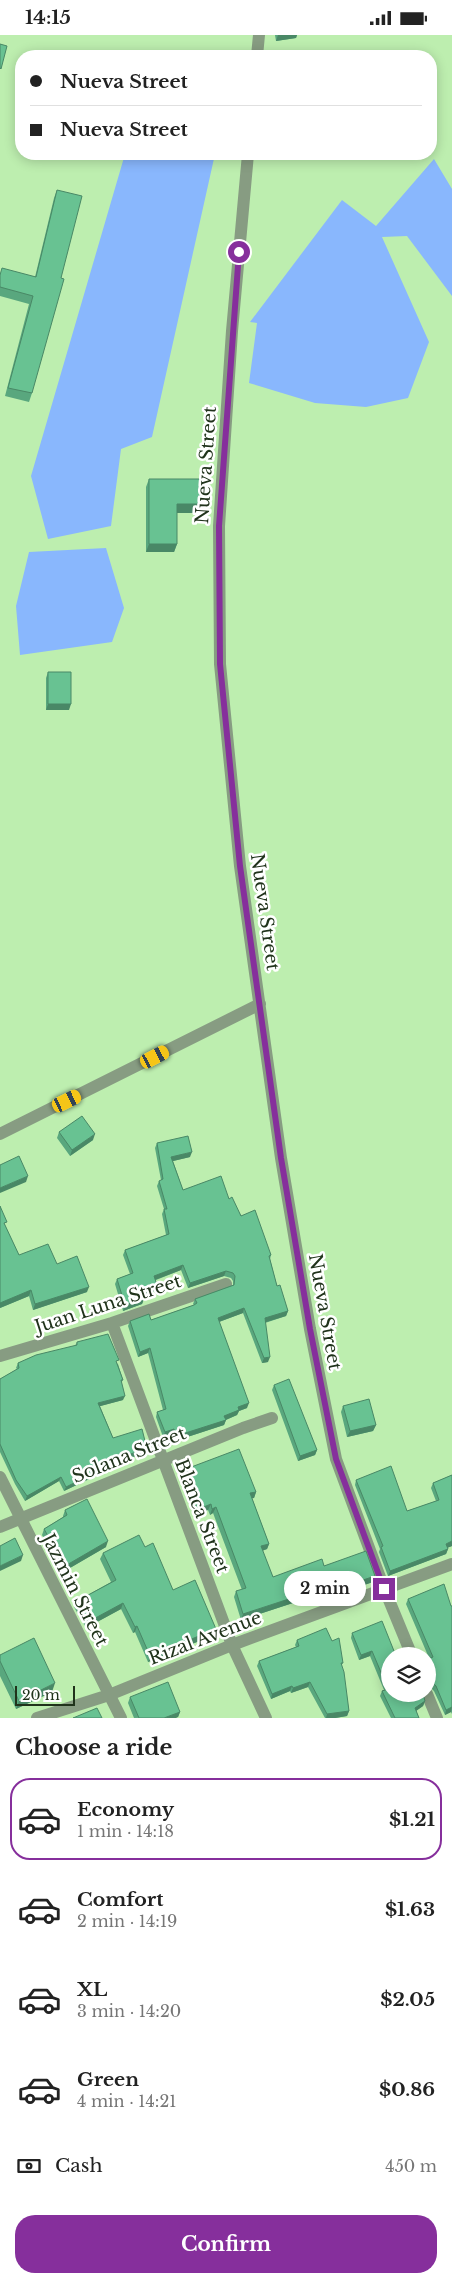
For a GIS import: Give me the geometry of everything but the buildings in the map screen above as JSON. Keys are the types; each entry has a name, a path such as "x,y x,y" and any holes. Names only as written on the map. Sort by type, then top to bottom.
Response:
{"street":[{"path":"258,50 259,35"},
{"name":"Nueva Street","path":"247,160 232,331 219,526 220,664 240,866 281,1158 310,1329 336,1459 384,1589 408,1647"},
{"path":"0,1134 260,1004"},
{"name":"Juan Luna Street","path":"0,1356 112,1323 226,1284"},
{"name":"Blanca Street","path":"112,1323 232,1645 266,1718"},
{"name":"Solana Street","path":"0,1527 162,1460 272,1418"},
{"name":"Jazmin Street","path":"0,1477 19,1519 121,1718"},
{"name":"Rizal Avenue","path":"37,1718 109,1695 232,1645 452,1564"},
{"path":"431,1702 438,1718"}],"water":[{"path":"123,160 214,160 152,437 121,449 111,526 48,539 31,476"},
{"path":"435,160 452,189 452,296 407,236 382,237 429,342 408,398 366,407 315,403 249,383 257,323 250,322 342,200 376,226"},
{"path":"106,548 124,608 112,642 20,655 16,606 29,552"}],"route":[{"path":"239,252 219,526 220,664 240,866 281,1158 310,1329 336,1459 384,1589"}]}
